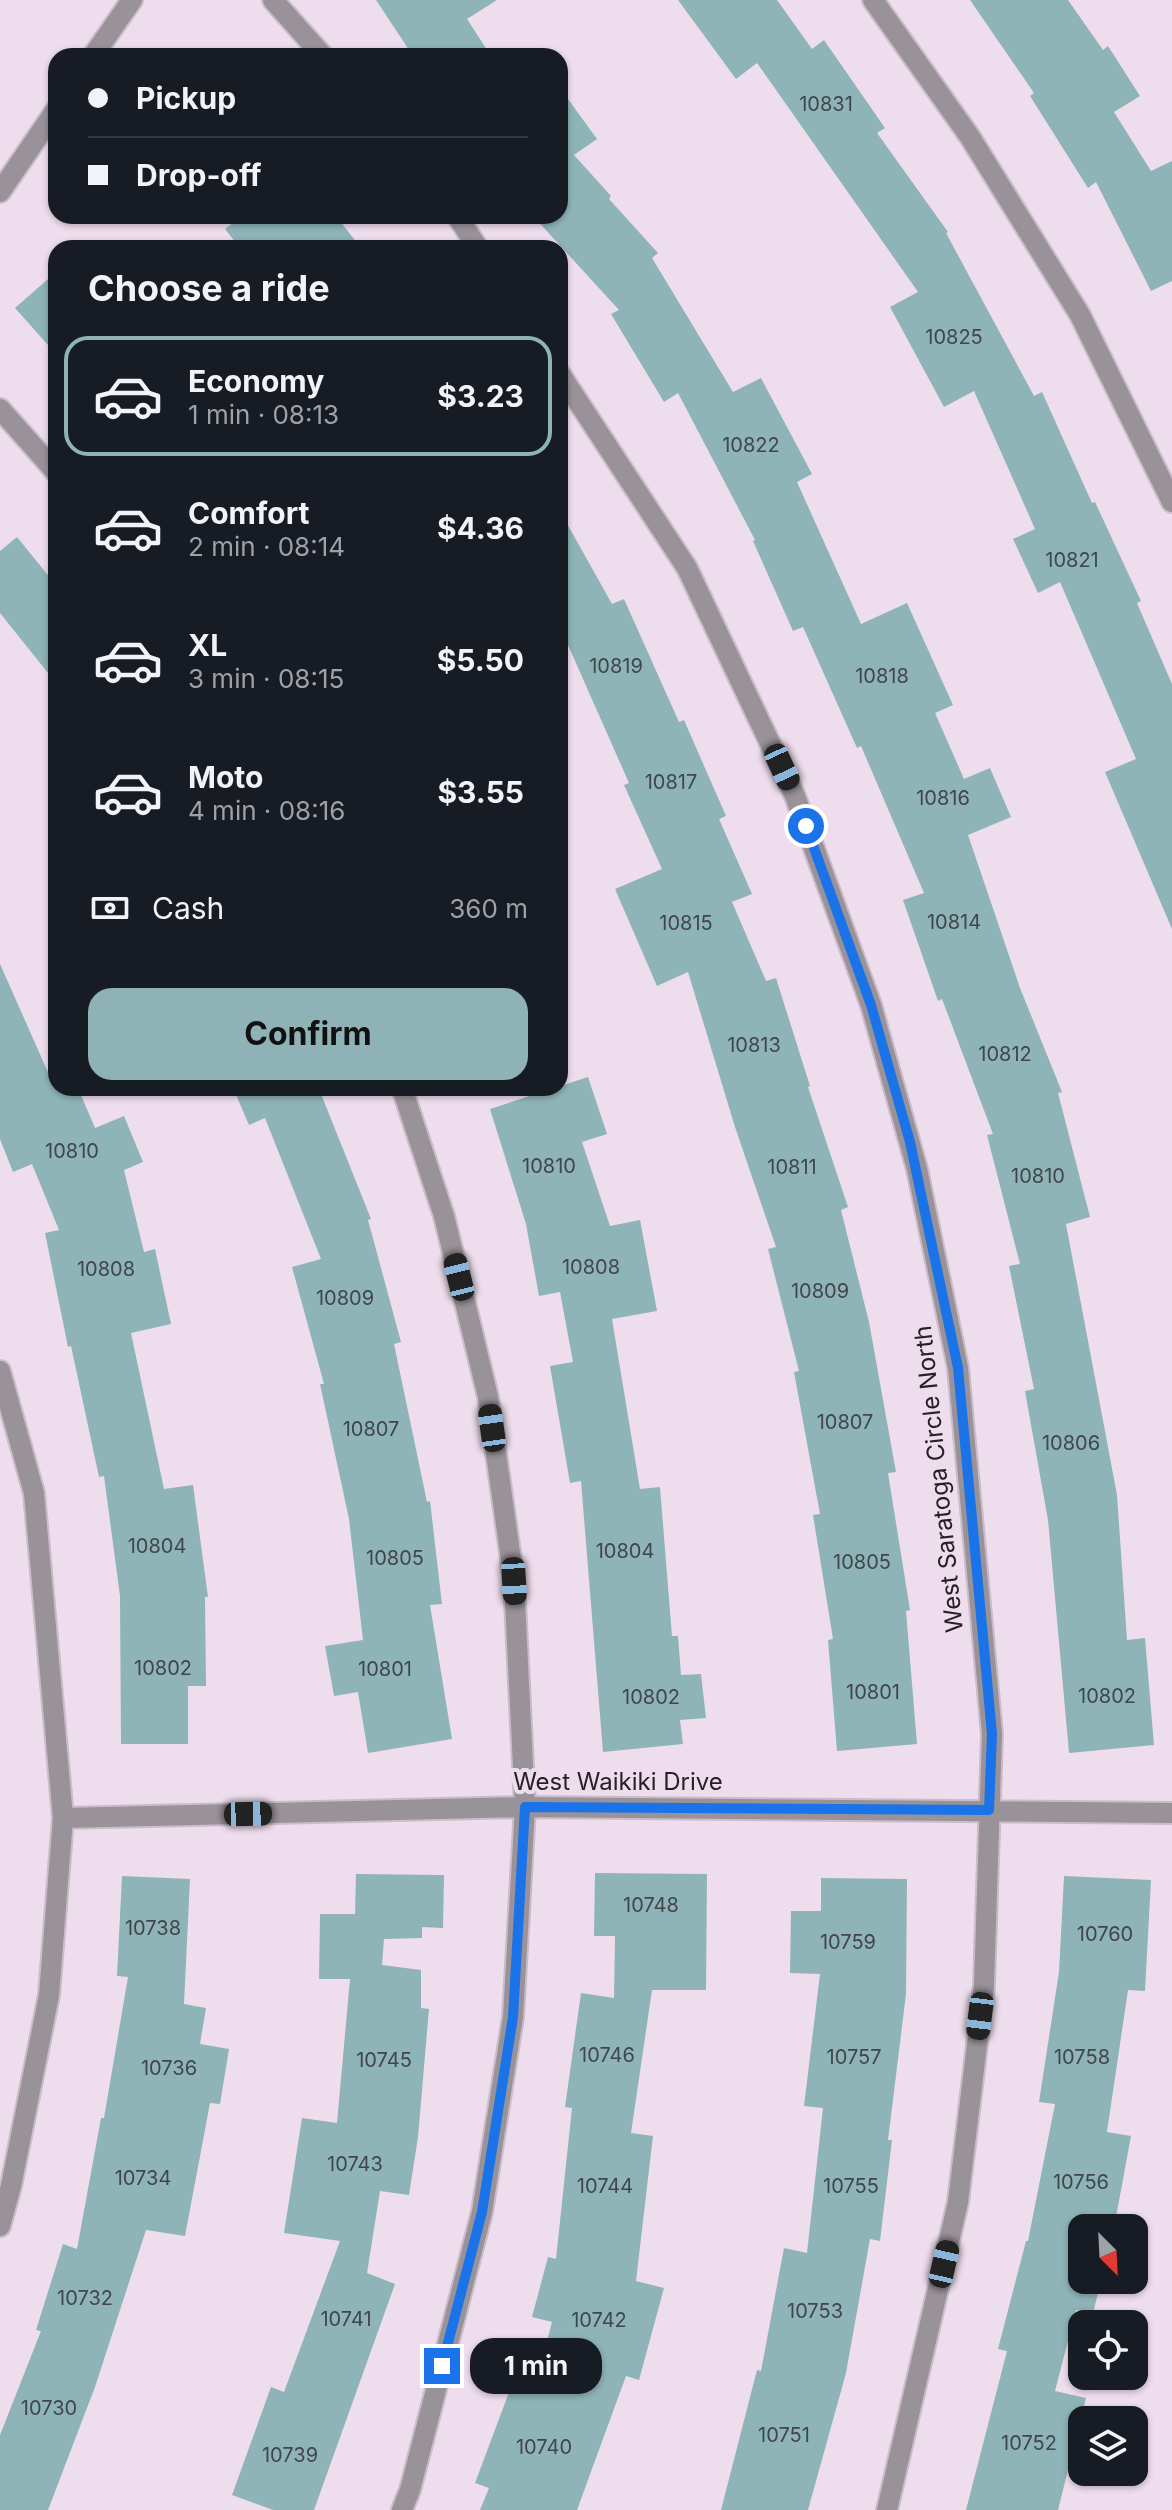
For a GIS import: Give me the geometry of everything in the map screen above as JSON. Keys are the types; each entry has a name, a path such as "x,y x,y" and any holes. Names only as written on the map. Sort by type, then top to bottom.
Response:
{"street":[{"path":"99,48 132,0"},
{"path":"273,0 316,48"},
{"path":"873,0 970,137 1080,315 1172,502"},
{"path":"0,192 48,122"},
{"name":"West Saratoga Circle North","path":"568,386 687,568 795,796 871,1005 917,1169 958,1368 992,1734 984,1986 958,2202 887,2510"},
{"path":"0,409 48,463"},
{"path":"402,2510 410,2490 482,2212 513,2017 525,1807 514,1581 488,1397 444,1216 405,1096"},
{"path":"0,1371 34,1493 63,1818 49,1995 11,2186 0,2226"},
{"name":"West Waikiki Drive","path":"63,1818 525,1807 1172,1813"}],"building":[{"path":"376,0 497,0 467,19 486,48 408,48"},
{"path":"678,0 777,0 812,49 824,40 885,128 877,133 948,232 1034,396 1042,392 1141,601 1137,603 1172,684 1172,929 1105,772 1136,759 1060,582 1038,593 1013,539 1035,529 974,391 944,407 890,307 918,292 757,63 736,79"},
{"path":"970,0 1068,0 1103,50 1108,46 1140,96 1114,112 1151,171 1172,161 1172,281 1151,291 1096,182 1088,188 1030,96 1034,93"},
{"path":"568,99 597,139 574,155 658,253 652,258 733,392 761,378 812,474 797,482 861,624 907,603 953,705 935,713 964,779 990,768 1011,817 968,835 1020,988 1062,1092 1058,1093 1090,1217 1066,1224 1117,1495 1127,1640 1145,1638 1154,1745 1069,1753 1048,1520 1025,1391 1034,1389 1009,1266 1020,1264 987,1135 993,1134 942,999 938,1001 903,900 924,893 861,746 857,748 803,627 793,631 755,540 678,393 664,402 611,314 619,310 568,254 568,240 555,240 540,224 568,224"},
{"path":"232,224 342,224 355,240 234,240 225,229"},
{"path":"48,279 48,345 15,308"},
{"path":"568,525 612,604 624,599 679,722 684,720 726,816 719,819 752,894 732,902 766,981 776,978 848,1207 841,1210 869,1322 896,1472 888,1473 910,1610 906,1611 917,1744 837,1751 828,1640 833,1639 813,1515 820,1514 794,1372 799,1371 768,1249 776,1247 735,1127 688,972 657,986 615,889 662,869 624,785 629,783 568,645"},
{"path":"17,537 48,575 48,673 0,613 0,551"},
{"path":"0,964 48,1072 48,1096 81,1096 95,1128 124,1116 143,1162 124,1170 144,1252 155,1249 171,1324 131,1333 164,1489 193,1485 208,1597 205,1597 206,1686 188,1686 188,1744 121,1744 120,1596 104,1476 99,1477 45,1233 59,1230 32,1164 13,1172 0,1139"},
{"path":"588,1077 607,1134 582,1142 610,1226 640,1220 657,1311 612,1319 640,1489 660,1487 672,1636 678,1636 681,1675 701,1674 706,1718 680,1720 683,1744 603,1752 581,1481 570,1483 550,1366 573,1362 560,1292 539,1296 526,1224 490,1109 530,1096 568,1096 568,1084"},
{"path":"236,1096 322,1096 371,1219 368,1220 401,1342 394,1344 427,1502 430,1501 442,1604 430,1605 452,1739 368,1753 358,1692 334,1696 325,1646 363,1640 349,1519 320,1384 324,1384 292,1267 321,1259 265,1118 249,1125"},
{"path":"595,1873 707,1874 706,1990 652,1990 631,2133 653,2136 636,2281 664,2288 639,2380 626,2376 577,2510 480,2510 489,2488 475,2483 515,2376 536,2384 552,2322 532,2317 548,2257 556,2259 572,2108 565,2107 581,1993 614,1998 615,1936 594,1936"},
{"path":"356,1874 444,1875 443,1928 422,1927 422,1938 384,1939 382,1965 421,1970 421,2008 429,2009 418,2137 409,2195 380,2191 367,2273 395,2284 314,2510 273,2510 232,2495 271,2387 284,2392 340,2241 284,2233 302,2118 337,2123 350,1979 319,1979 320,1914 355,1914"},
{"path":"122,1876 190,1879 184,2004 206,2008 200,2044 229,2049 220,2104 210,2103 185,2236 146,2230 95,2387 48,2510 0,2510 0,2435 41,2331 36,2330 63,2244 77,2249 101,2118 104,2118 128,1977 117,1976"},
{"path":"1064,1876 1151,1880 1145,1991 1128,1990 1107,2132 1131,2136 1117,2214 1068,2214 1068,2294 1098,2294 1094,2310 1068,2310 1068,2341 1055,2391 1086,2398 1084,2406 1068,2406 1068,2470 1058,2510 966,2510 1007,2351 998,2349 1028,2241 1055,2104 1039,2102 1059,1972"},
{"path":"821,1878 907,1879 906,1994 888,2140 892,2140 880,2241 870,2239 846,2373 808,2510 721,2510 757,2370 761,2371 784,2248 807,2253 823,2108 804,2106 820,1974 790,1973 791,1911 821,1911"}],"route":[{"path":"442,2366 482,2212 513,2017 525,1807 989,1810 992,1734 958,1368 910,1142 871,1005 806,826"}]}
